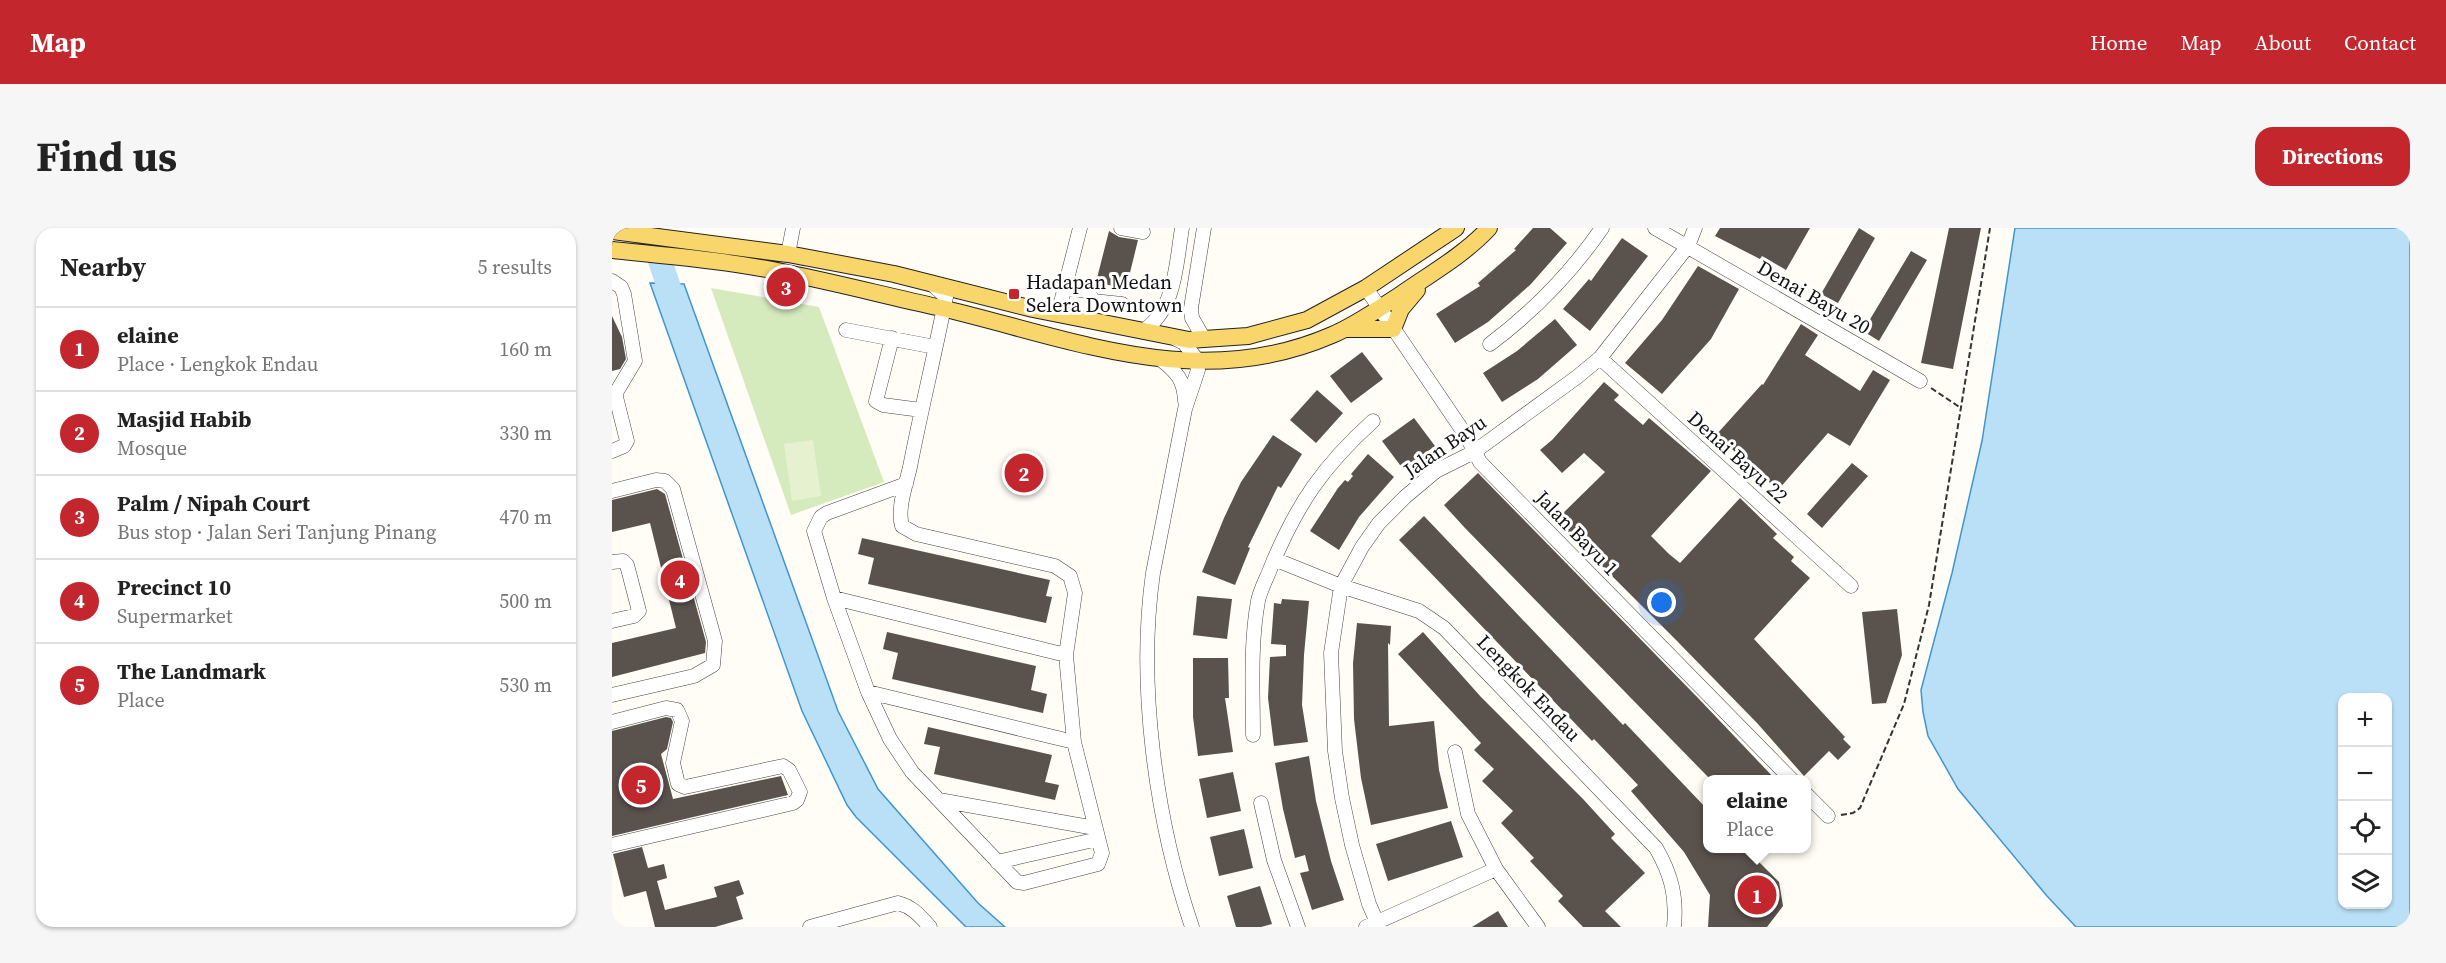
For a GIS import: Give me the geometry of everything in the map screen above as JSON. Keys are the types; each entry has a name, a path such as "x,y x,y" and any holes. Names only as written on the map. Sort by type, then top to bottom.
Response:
{"main road":[{"path":"616,232 788,254 1176,339 1204,339 1248,336 1307,320 1366,288 1456,228"},
{"path":"612,250 785,272 944,309 1058,339 1160,359 1197,363 1282,351 1309,344 1344,329 1430,274 1473,244 1489,228"},
{"path":"1344,329 1393,329 1401,309 1430,274"}],"street":[{"path":"788,254 793,228"},
{"path":"1058,314 1080,228"},
{"path":"1121,228 1143,232"},
{"path":"1143,331 1158,318 1167,303 1182,228"},
{"path":"1204,228 1191,308 1192,318 1204,339"},
{"path":"1490,344 1518,323 1557,285 1602,228"},
{"name":"Denai Bayu 20","path":"1655,228 1920,381"},
{"name":"Jalan Bayu","path":"1374,926 1341,798 1335,751 1331,653 1341,586 1362,547 1379,522 1405,496 1436,471 1474,452 1600,358 1688,246 1695,228"},
{"path":"612,281 621,287 624,294 635,362 617,391 616,398 627,441 624,446 612,451"},
{"path":"906,484 827,513 816,523 815,538 868,692 890,740 912,772 1014,880 1024,883 1098,864 1102,857 1074,742 1066,655 1075,593 1070,576 1063,569 916,534 902,526 900,512 906,484 921,410 946,297 932,284"},
{"path":"1066,288 1088,291 1093,301 1122,304"},
{"name":"Jalan Bayu 1","path":"1366,288 1467,437 1480,462 1787,775"},
{"path":"846,330 935,347"},
{"path":"892,338 876,401 883,405 921,410"},
{"path":"1176,339 1189,348 1197,363 1197,376 1185,410 1150,593 1148,677 1156,772 1169,844 1192,927"},
{"name":"Denai Bayu 22","path":"1600,358 1851,586"},
{"path":"1160,359 1172,368 1181,380 1185,410"},
{"path":"1253,735 1252,672 1258,599 1293,519 1317,479 1341,450 1373,421"},
{"path":"612,491 656,480 665,481 673,489 715,641 713,665 694,676 612,695"},
{"name":"Lengkok Endau","path":"1274,559 1341,586 1419,611 1444,628 1656,848 1667,867 1674,888 1674,927"},
{"path":"612,562 623,561 627,565 639,610 634,616 612,621"},
{"path":"834,598 1066,655"},
{"path":"868,692 1074,742"},
{"path":"612,722 666,708 678,710 682,721 673,765 678,784 685,788 783,766 789,770 800,796 793,803 612,845"},
{"path":"1455,752 1468,814 1496,869 1538,927"},
{"path":"939,800 1097,833"},
{"path":"1811,800 1828,816"},
{"path":"1261,803 1274,860 1298,927"},
{"path":"998,862 1097,833"},
{"path":"1374,926 1496,869"},
{"path":"810,927 898,903 915,911 930,927"}],"path":[{"path":"1828,816 1853,813 1860,808 1904,704 1929,605 1990,228"},
{"path":"1920,381 1961,408"}],"green space":[{"path":"711,288 819,307 884,482 791,515"},
{"path":"813,440 821,496 792,501 784,444"}],"water":[{"path":"2015,228 2410,228 2410,927 2076,927 2047,896 1958,789 1928,736 1921,690 1952,573 1982,441"},
{"path":"650,283 684,284 838,711 878,789 978,903 1005,927 966,927 856,817 847,805 802,711"}],"building":[{"path":"1533,228 1550,228 1567,243 1531,284 1488,322 1455,343 1436,314 1480,286 1478,283 1516,250 1514,249"},
{"path":"1720,228 1810,228 1786,270 1762,256 1760,259 1715,236"},
{"path":"1859,228 1875,238 1838,303 1821,294"},
{"path":"1949,228 1981,228 1953,369 1921,363"},
{"path":"1109,231 1119,237 1138,240 1126,289 1096,282"},
{"path":"1622,238 1648,256 1590,331 1563,309 1589,279 1591,281"},
{"path":"1911,251 1927,260 1879,341 1863,331"},
{"path":"1698,266 1739,289 1711,339 1662,394 1625,363 1662,320"},
{"path":"612,316 622,337 626,359 620,369 612,371"},
{"path":"1555,319 1577,345 1538,379 1502,402 1483,373 1517,351"},
{"path":"1801,324 1818,335 1805,355 1860,391 1873,370 1890,380 1850,446 1828,433 1778,490 1716,435 1763,385"},
{"path":"1362,352 1383,379 1351,403 1330,376"},
{"path":"1604,382 1619,395 1614,400 1643,425 1649,418 1711,471 1651,536 1669,554 1680,563 1740,498 1777,534 1773,538 1794,557 1791,561 1810,578 1754,639 1845,737 1843,739 1851,747 1838,760 1829,751 1803,775 1757,723 1556,520 1605,472 1584,453 1562,473 1540,450 1552,440"},
{"path":"1317,390 1343,413 1316,443 1290,420"},
{"path":"1414,418 1435,446 1403,469 1382,441"},
{"path":"1273,435 1302,454 1281,488 1278,486 1248,547 1250,548 1235,585 1202,572 1241,482"},
{"path":"1368,454 1394,477 1359,517 1339,550 1310,531 1338,488 1345,480 1348,482 1353,476 1351,474"},
{"path":"1852,463 1868,476 1822,528 1807,514"},
{"path":"1478,473 1771,775 1706,775 1444,505"},
{"path":"657,489 665,494 706,642 705,653 612,677 612,643 676,628 650,523 612,532 612,500"},
{"path":"1424,516 1623,725 1625,723 1703,805 1703,853 1750,853 1779,882 1783,906 1767,927 1708,927 1710,895 1684,852 1631,791 1638,785 1594,739 1592,741 1399,540"},
{"path":"862,538 1050,580 1046,596 1052,597 1046,623 868,584 874,558 858,554"},
{"path":"1197,596 1232,599 1227,639 1193,635"},
{"path":"1282,599 1309,601 1302,705 1308,742 1274,746 1268,698 1270,657 1286,656 1286,645 1271,644 1274,603 1281,604"},
{"path":"1897,609 1902,655 1886,703 1872,704 1862,612"},
{"path":"1357,623 1391,626 1390,645 1388,643 1389,726 1434,721 1439,770 1448,808 1371,825 1361,778 1354,719 1353,663"},
{"path":"887,632 1036,666 1031,690 1047,694 1043,713 892,679 898,653 883,649"},
{"path":"1423,632 1481,697 1583,799 1615,834 1611,838 1645,873 1605,911 1621,927 1583,927 1558,901 1563,896 1530,861 1534,858 1501,823 1513,811 1482,781 1494,769 1474,750 1481,743 1398,654"},
{"path":"1193,658 1228,658 1229,698 1225,698 1233,752 1198,756 1193,717"},
{"path":"666,717 671,718 673,722 667,749 661,754 673,799 781,776 788,795 612,836 612,731"},
{"path":"928,727 1052,755 1045,782 1059,785 1055,800 934,774 940,747 924,744"},
{"path":"1309,756 1316,801 1331,861 1344,900 1312,910 1300,873 1309,871 1305,855 1295,858 1275,763"},
{"path":"1233,772 1241,811 1207,818 1199,779"},
{"path":"1451,821 1463,857 1388,881 1376,844"},
{"path":"1244,829 1253,868 1219,876 1210,837"},
{"path":"642,847 648,868 664,864 667,878 657,881 665,910 717,897 714,887 739,880 744,894 736,897 743,919 715,927 655,927 646,891 624,897 613,854"},
{"path":"1260,886 1272,924 1261,927 1236,927 1227,896"},
{"path":"1498,911 1508,927 1472,927"}],"waterway":[{"path":"649,228 678,314"}],"place":[{"name":"Palm / Nipah Court","path":"786,287"},
{"name":"Hadapan Medan Selera Downtown","path":"1014,294"},
{"name":"Masjid Habib","path":"1024,473"},
{"name":"Precinct 10","path":"680,580"},
{"name":"The Landmark","path":"641,785"},
{"name":"elaine","path":"1757,895"}]}
